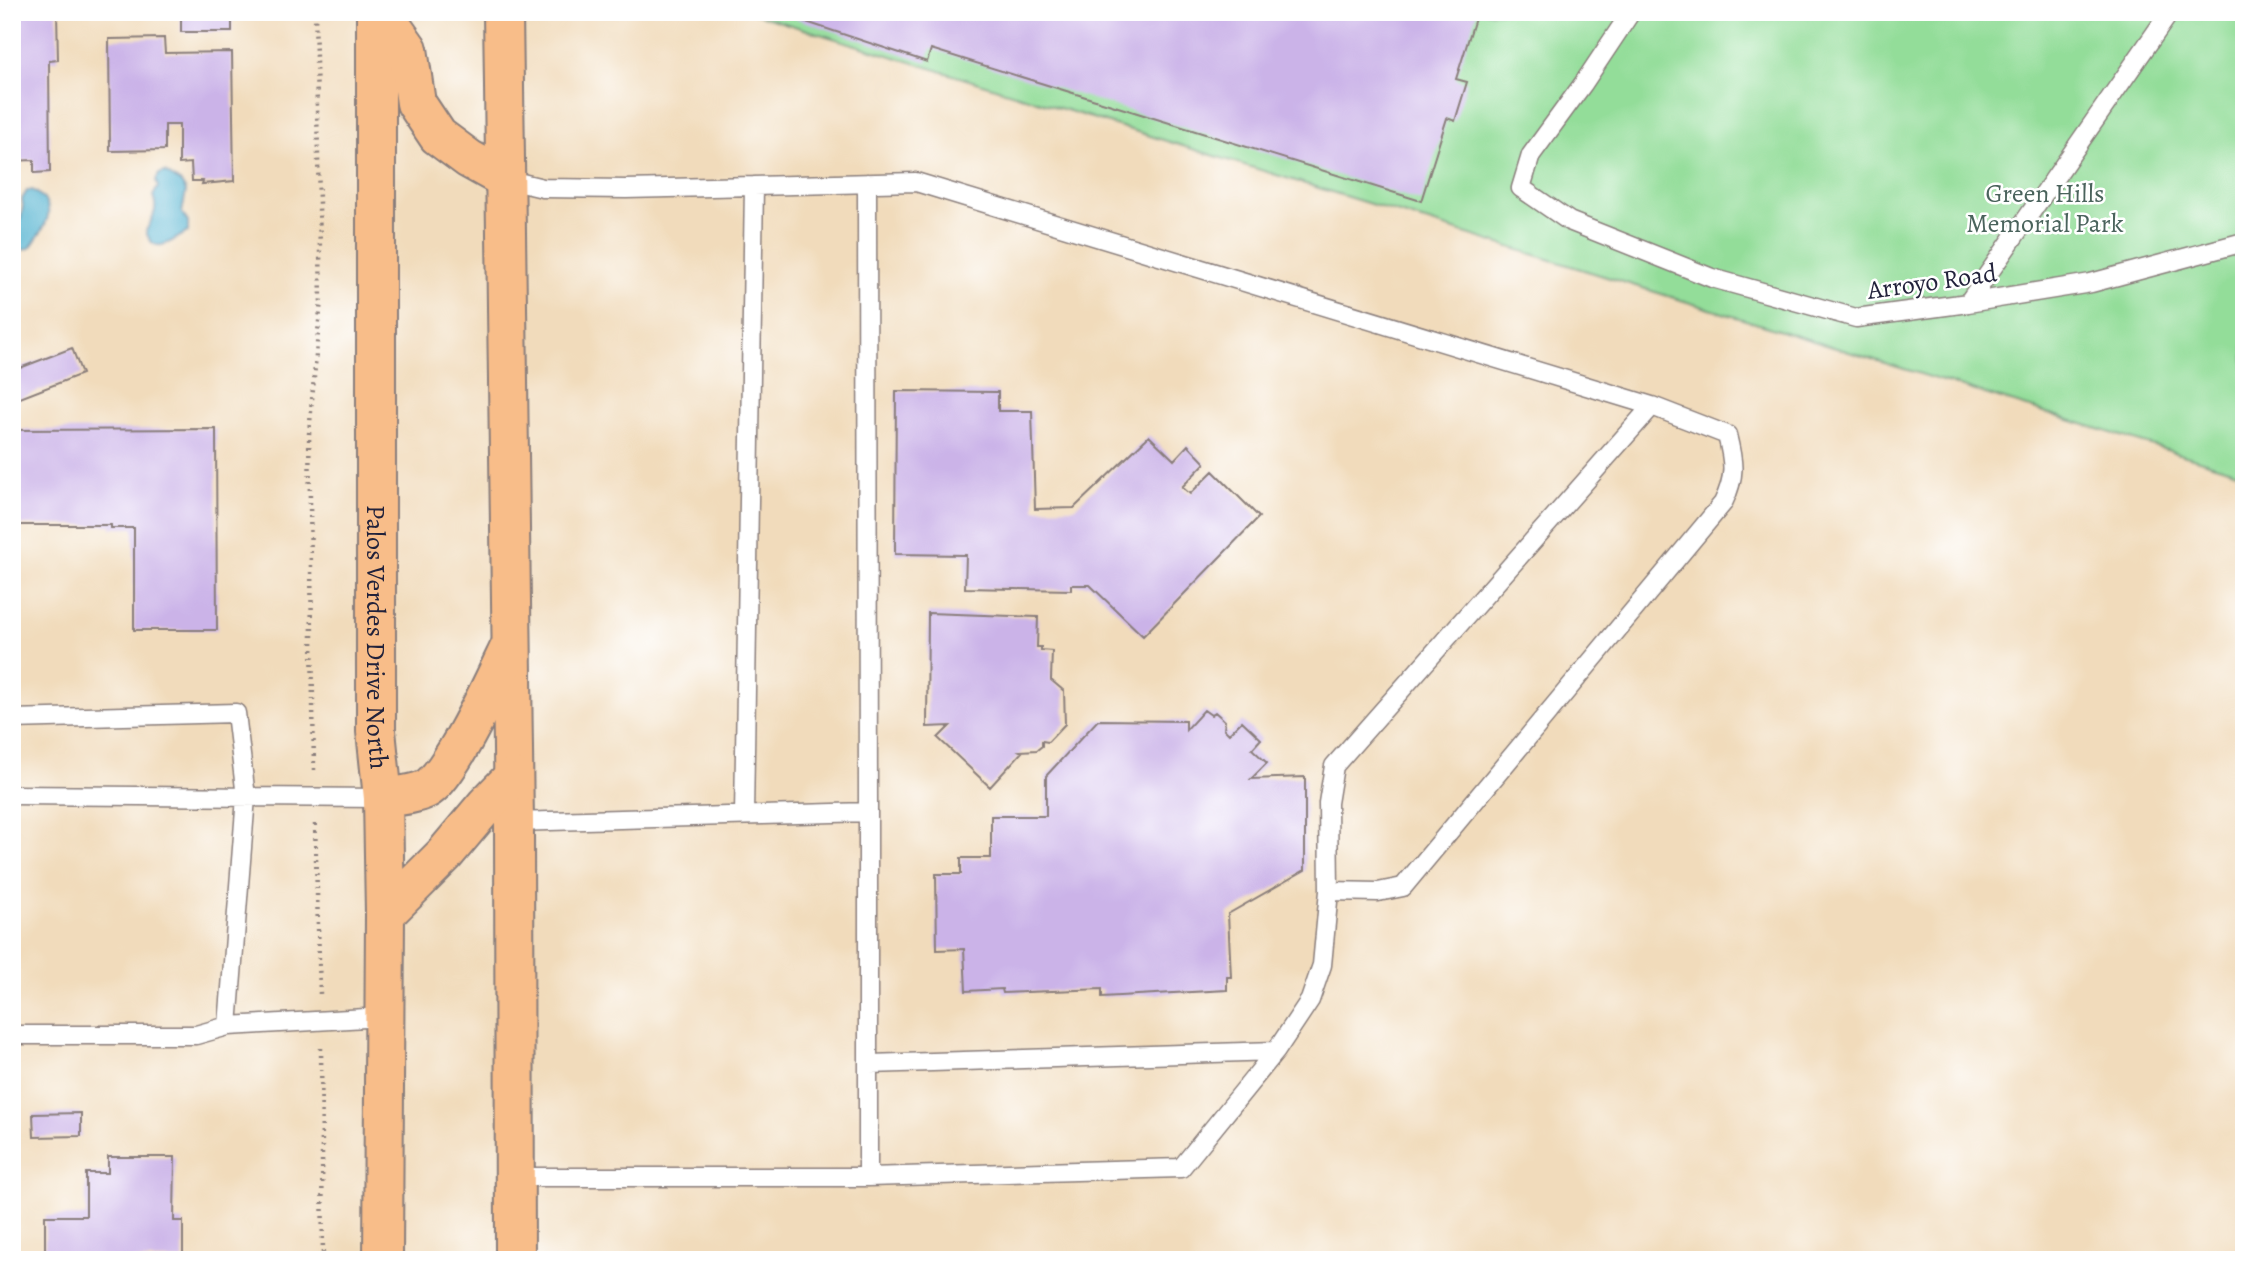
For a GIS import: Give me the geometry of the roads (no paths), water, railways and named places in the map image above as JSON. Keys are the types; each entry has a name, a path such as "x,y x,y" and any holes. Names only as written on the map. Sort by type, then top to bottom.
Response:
{"main road":[{"name":"Palos Verdes Drive North","path":"376,12 376,732 383,799 385,914 383,1260"},
{"path":"382,12 408,50 416,103 438,136 469,159 505,179"},
{"path":"503,12 514,822 515,1260"},
{"path":"383,799 427,789 441,774 456,752 512,644"},
{"path":"385,914 443,855 513,777"}],"lane":[{"name":"Arroyo Road","path":"1630,12 1583,84 1531,155 1521,188 1569,221 1712,278 1856,318 2091,283 2244,242"},
{"path":"1968,303 2170,12"},
{"path":"505,179 543,188 626,189 916,182 1651,406 1727,435 1734,461 1732,484 1723,503 1402,887 1378,892 1329,891"},
{"path":"867,183 869,1177"},
{"path":"744,815 754,186"},
{"path":"515,1177 869,1177 1181,1168 1276,1051 1310,1000 1322,965 1329,891 1328,803 1334,766 1651,406"},
{"path":"12,719 236,713 246,797 228,1026"},
{"path":"12,796 383,799"},
{"path":"514,822 868,812"},
{"path":"12,1035 196,1035 228,1026 383,1017"},
{"path":"870,1064 1276,1051"}],"water":[{"path":"165,172 181,183 186,191 182,213 188,222 188,232 171,242 159,245 154,244 146,231 155,210 153,196 158,187 156,180 159,174"},
{"path":"32,190 46,203 48,218 30,248 12,253 12,223 21,218 22,199 27,191"}],"park label":[{"name":"Green Hills Memorial Park","path":"2045,208"}]}
